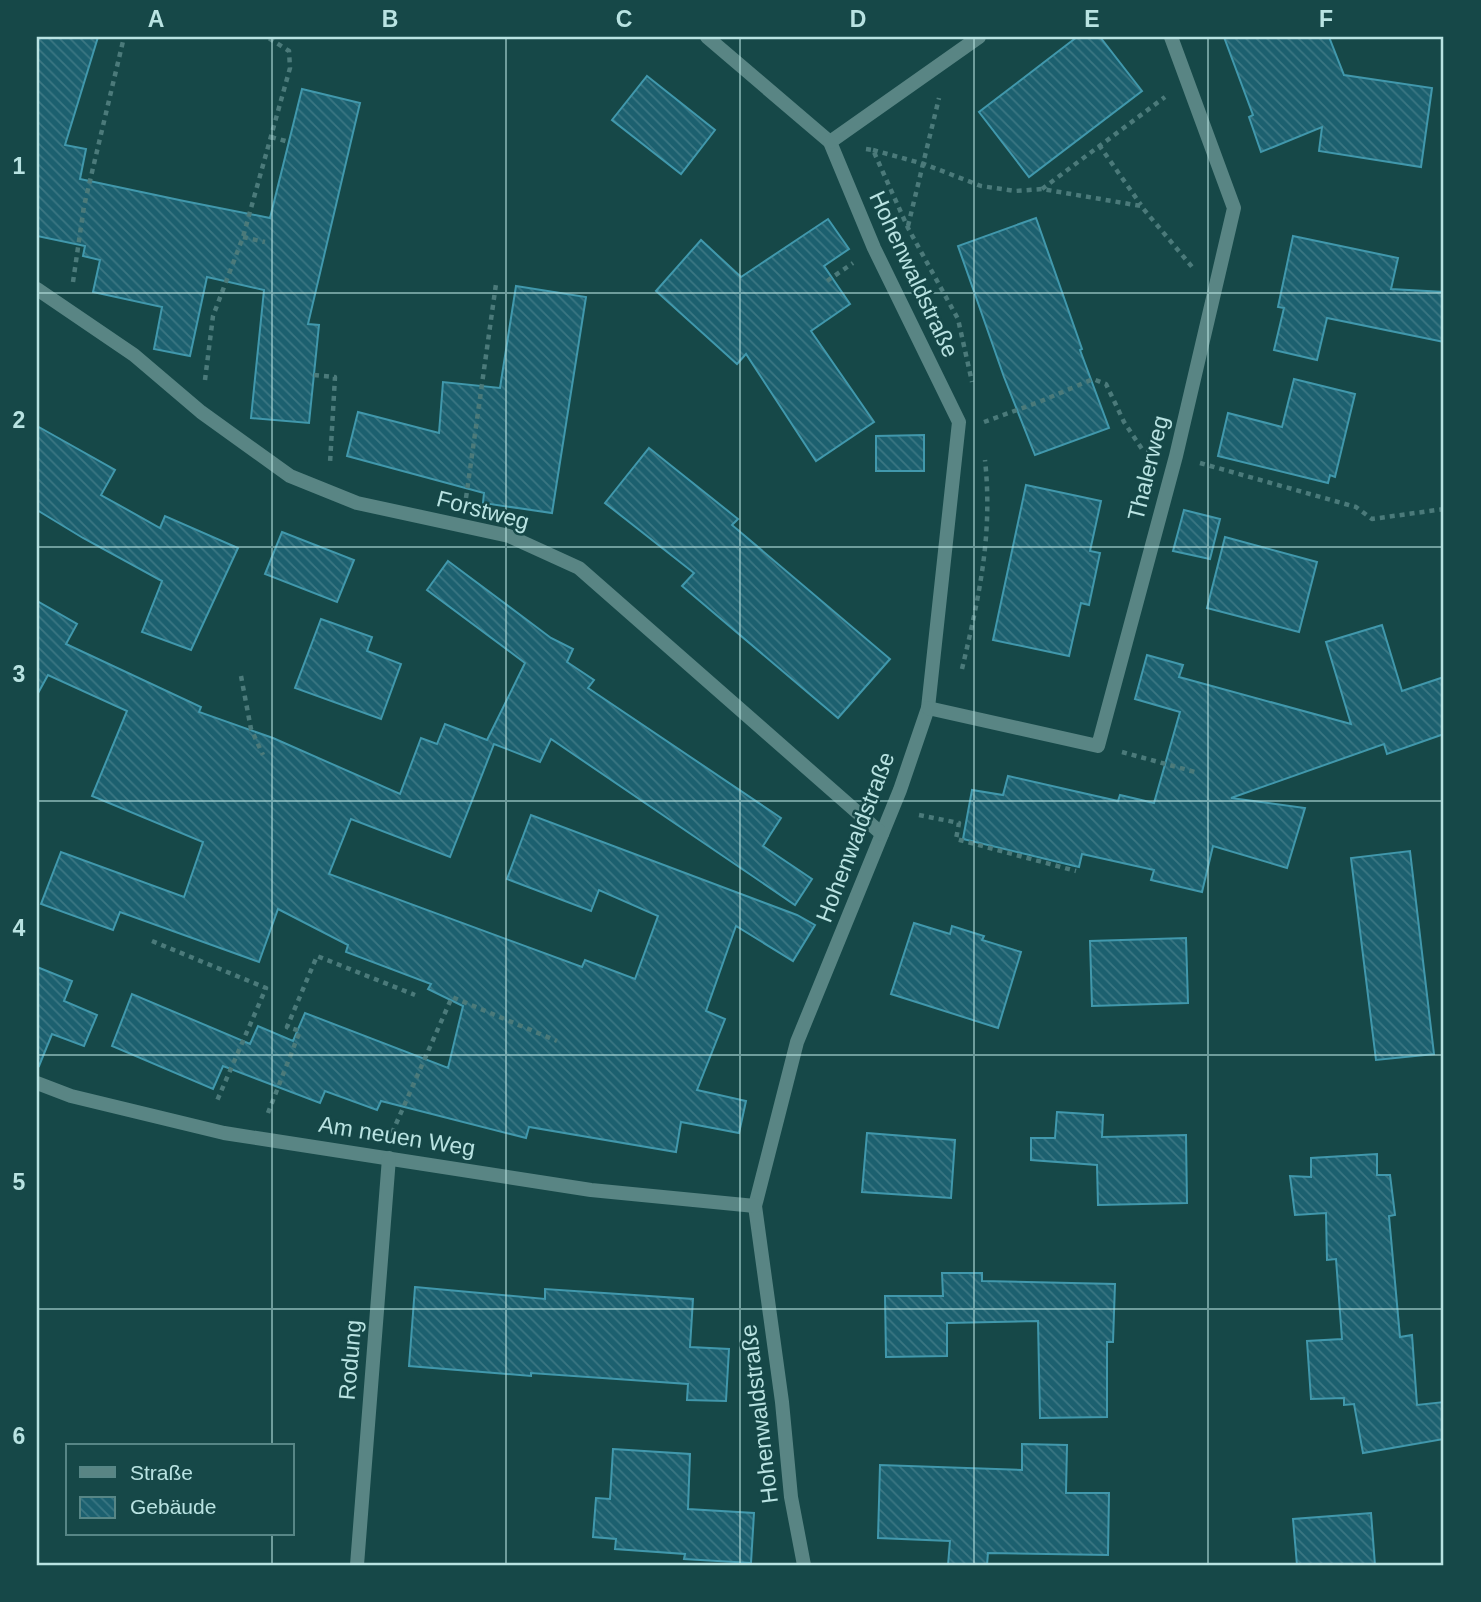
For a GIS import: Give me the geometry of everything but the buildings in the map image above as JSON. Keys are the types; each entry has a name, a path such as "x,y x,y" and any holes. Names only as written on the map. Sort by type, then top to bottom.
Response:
{"street":[{"path":"707,37 830,142 979,37"},
{"name":"Thalerweg","path":"1098,746 1176,456 1234,208 1171,37"},
{"name":"Hohenwaldstraße","path":"804,1565 792,1497 755,1206 797,1042 892,809 928,708 959,422 874,248 830,142"},
{"name":"Forstweg","path":"37,289 134,355 201,412 290,476 357,503 509,536 579,568 882,834"},
{"path":"928,708 1098,746"},
{"name":"Am neuen Weg","path":"37,1083 71,1096 204,1129 591,1190 755,1206"},
{"name":"Rodung","path":"356,1565 385,1157"}],"path":[{"path":"65,308 73,282 84,206 124,37"},
{"path":"201,412 213,316 243,237 290,68 289,51 267,37"},
{"path":"908,228 948,60"},
{"path":"1042,189 1189,80"},
{"path":"271,137 289,142"},
{"path":"1099,145 1141,205 1213,293"},
{"path":"873,150 924,164 981,186 1015,191 1042,189 1141,205"},
{"path":"243,237 265,242"},
{"path":"461,525 496,284"},
{"path":"314,375 335,377 328,492"},
{"path":"982,423 1093,379 1106,384 1142,449 1176,456 1356,507 1371,519 1444,509"},
{"path":"241,676 251,729 263,755"},
{"path":"1098,746 1195,772"},
{"path":"892,809 959,823 956,839 1076,871"},
{"path":"152,942 266,988 204,1129"},
{"path":"259,1137 300,1031 287,1027 317,956 415,995"},
{"path":"385,1157 452,997 557,1041"}]}
